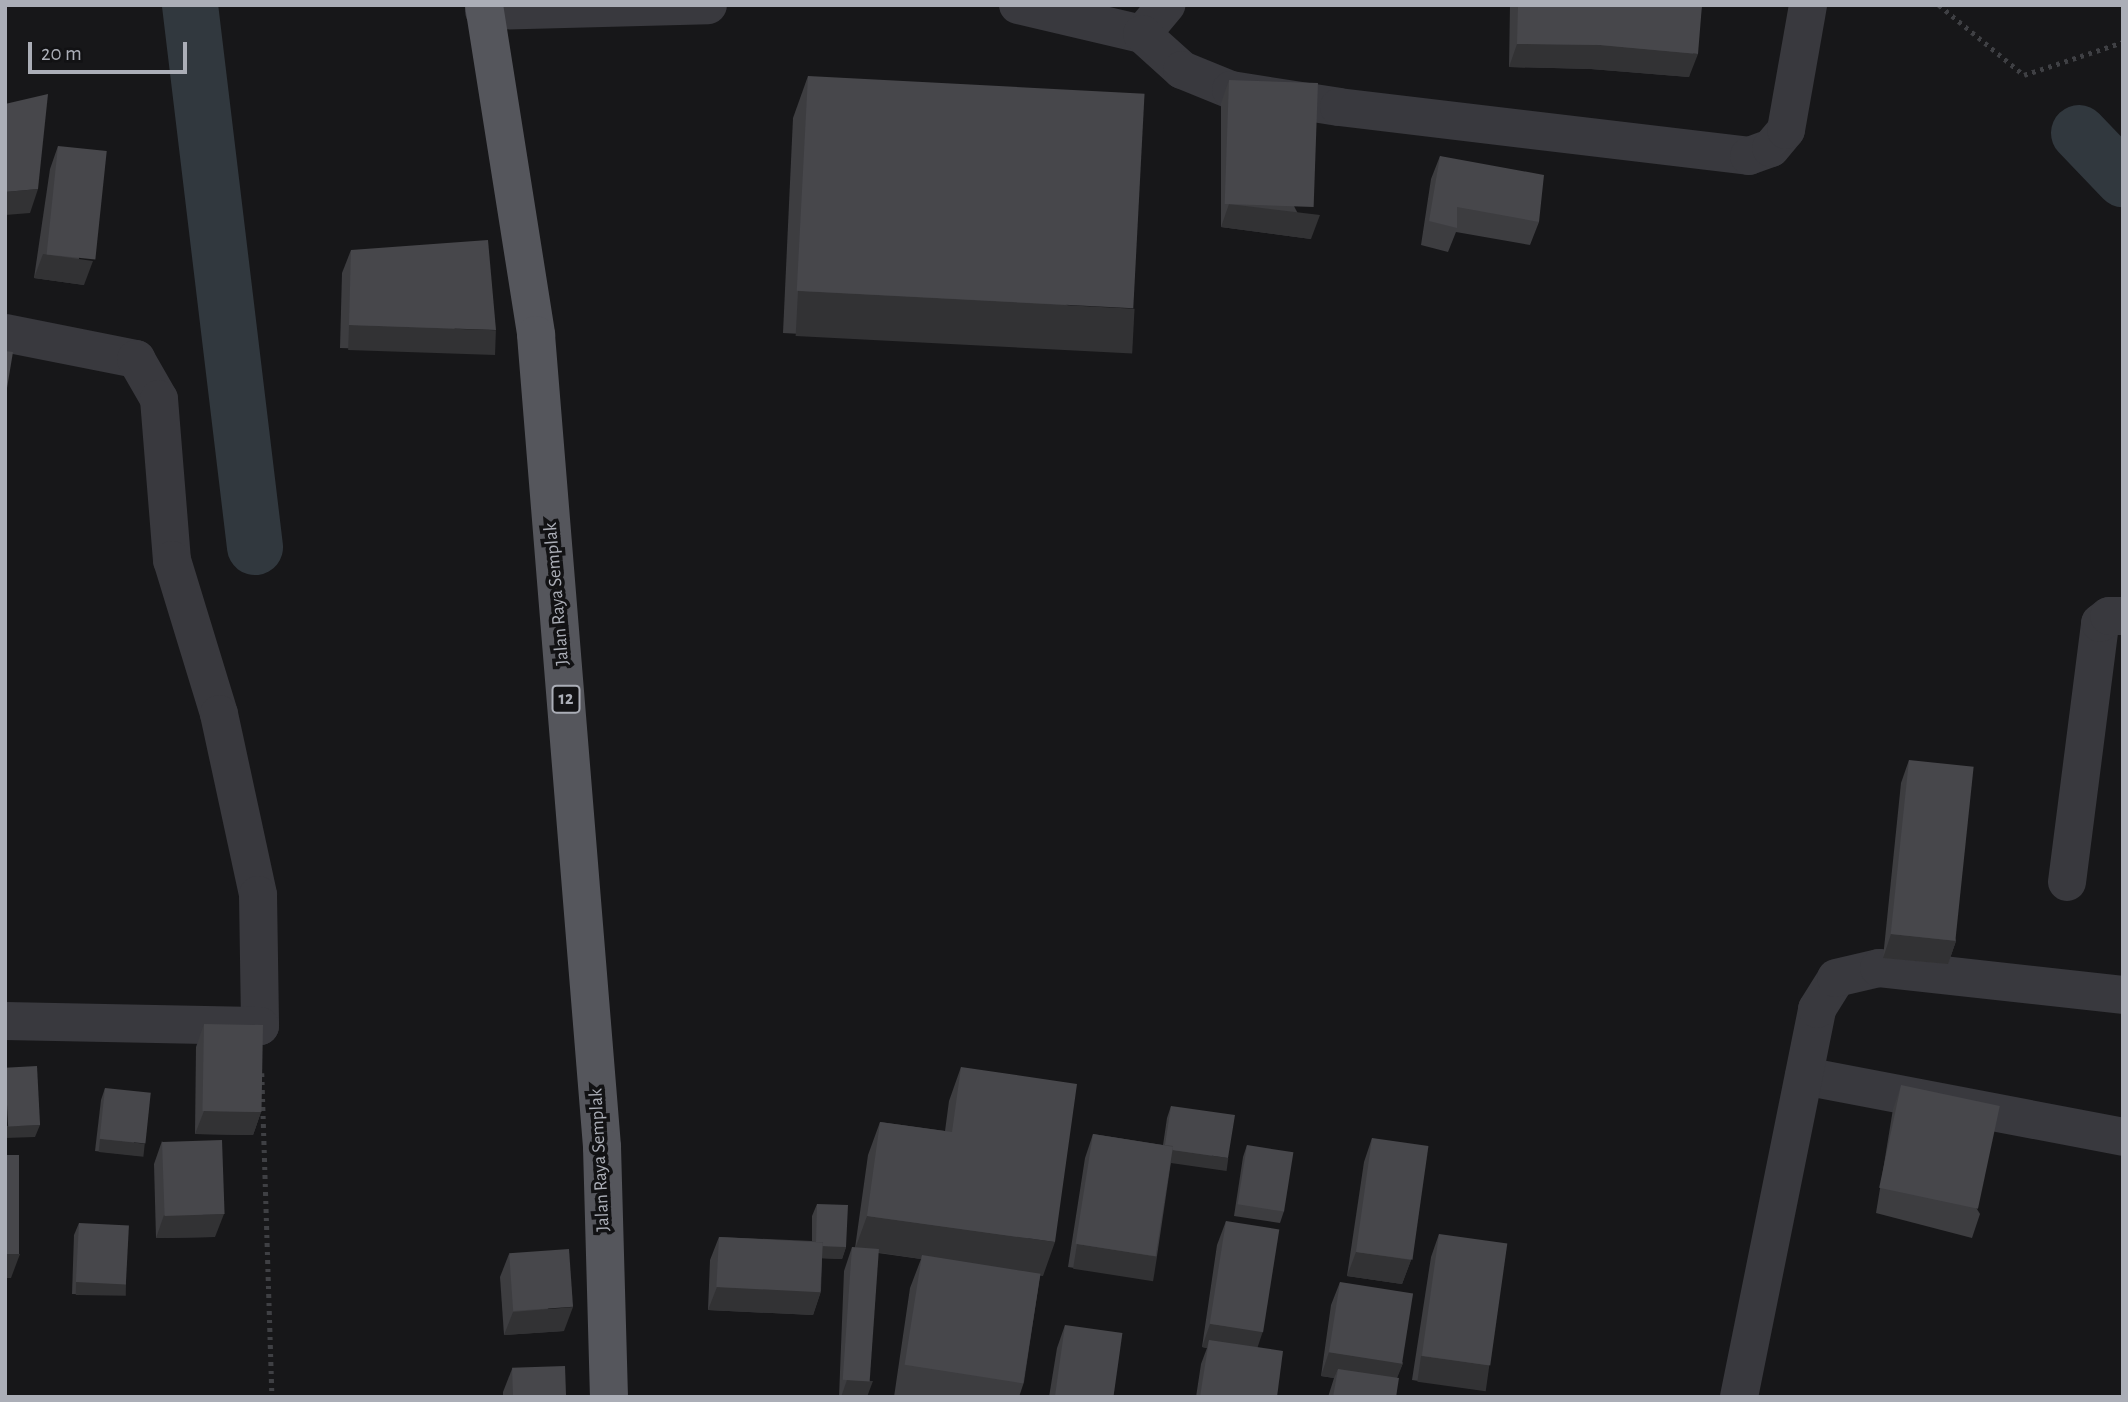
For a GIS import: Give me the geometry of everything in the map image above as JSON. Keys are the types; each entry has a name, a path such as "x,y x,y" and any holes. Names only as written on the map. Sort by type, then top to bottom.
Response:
{"main road":[{"name":"Jalan Raya Semplak","path":"484,8 536,335 602,1147 609,1397"}],"street":[{"path":"484,8 708,5"},
{"path":"1018,5 1142,34 1182,70 1231,90 1339,107 1749,156 1771,148 1786,130 1808,5"},
{"path":"1142,34 1166,5"},
{"path":"5,333 136,359 159,399 172,560 219,714 258,895 260,1026 5,1021"},
{"path":"2067,882 2099,624 2109,616 2123,616"},
{"path":"1739,1397 1817,1009 1836,978 1880,968 2123,995"},
{"path":"1804,1076 2123,1137"}],"path":[{"path":"1938,5 2024,75 2123,42"},
{"path":"260,1026 272,1397"}],"building":[{"path":"1518,5 1702,5 1698,54 1600,45 1517,44"},
{"path":"808,76 1145,94 1133,308 797,291"},
{"path":"1229,80 1318,83 1314,207 1225,204"},
{"path":"48,94 38,189 5,192 5,104"},
{"path":"58,146 107,151 95,260 47,254"},
{"path":"1440,156 1544,175 1539,222 1457,207 1457,228 1429,221"},
{"path":"488,240 496,330 349,325 351,250"},
{"path":"5,351 13,352 5,400"},
{"path":"1909,760 1974,767 1955,941 1891,934"},
{"path":"204,1024 263,1025 261,1112 202,1111"},
{"path":"37,1066 40,1125 8,1127 5,1068"},
{"path":"961,1067 1077,1084 1055,1242 867,1216 880,1122 952,1132"},
{"path":"1901,1085 2000,1106 1978,1209 1879,1188"},
{"path":"105,1088 151,1093 145,1144 100,1139"},
{"path":"1171,1106 1235,1115 1228,1158 1173,1150 1173,1146 1165,1145"},
{"path":"1093,1134 1173,1147 1156,1256 1076,1244"},
{"path":"1372,1138 1428,1146 1412,1260 1356,1252"},
{"path":"222,1140 225,1214 165,1216 162,1142"},
{"path":"1247,1145 1293,1152 1284,1212 1238,1204"},
{"path":"5,1155 19,1155 19,1254 5,1254"},
{"path":"817,1204 848,1205 846,1247 823,1246 823,1242 816,1242"},
{"path":"1226,1221 1279,1229 1263,1332 1210,1324"},
{"path":"79,1223 129,1226 126,1285 76,1282"},
{"path":"1439,1234 1507,1244 1490,1365 1422,1356"},
{"path":"719,1237 823,1242 820,1292 716,1287"},
{"path":"852,1247 879,1249 870,1382 843,1380"},
{"path":"569,1249 573,1307 513,1311 509,1253"},
{"path":"922,1255 1041,1274 1023,1383 905,1365"},
{"path":"1340,1282 1413,1294 1402,1364 1329,1352"},
{"path":"1065,1325 1122,1333 1113,1397 1055,1397"},
{"path":"1209,1340 1283,1351 1277,1397 1200,1397"},
{"path":"565,1366 566,1397 513,1397 512,1368"},
{"path":"1338,1369 1399,1378 1396,1397 1333,1397"}],"waterway":[{"path":"190,5 255,547"},
{"path":"2079,133 2123,179"}]}
